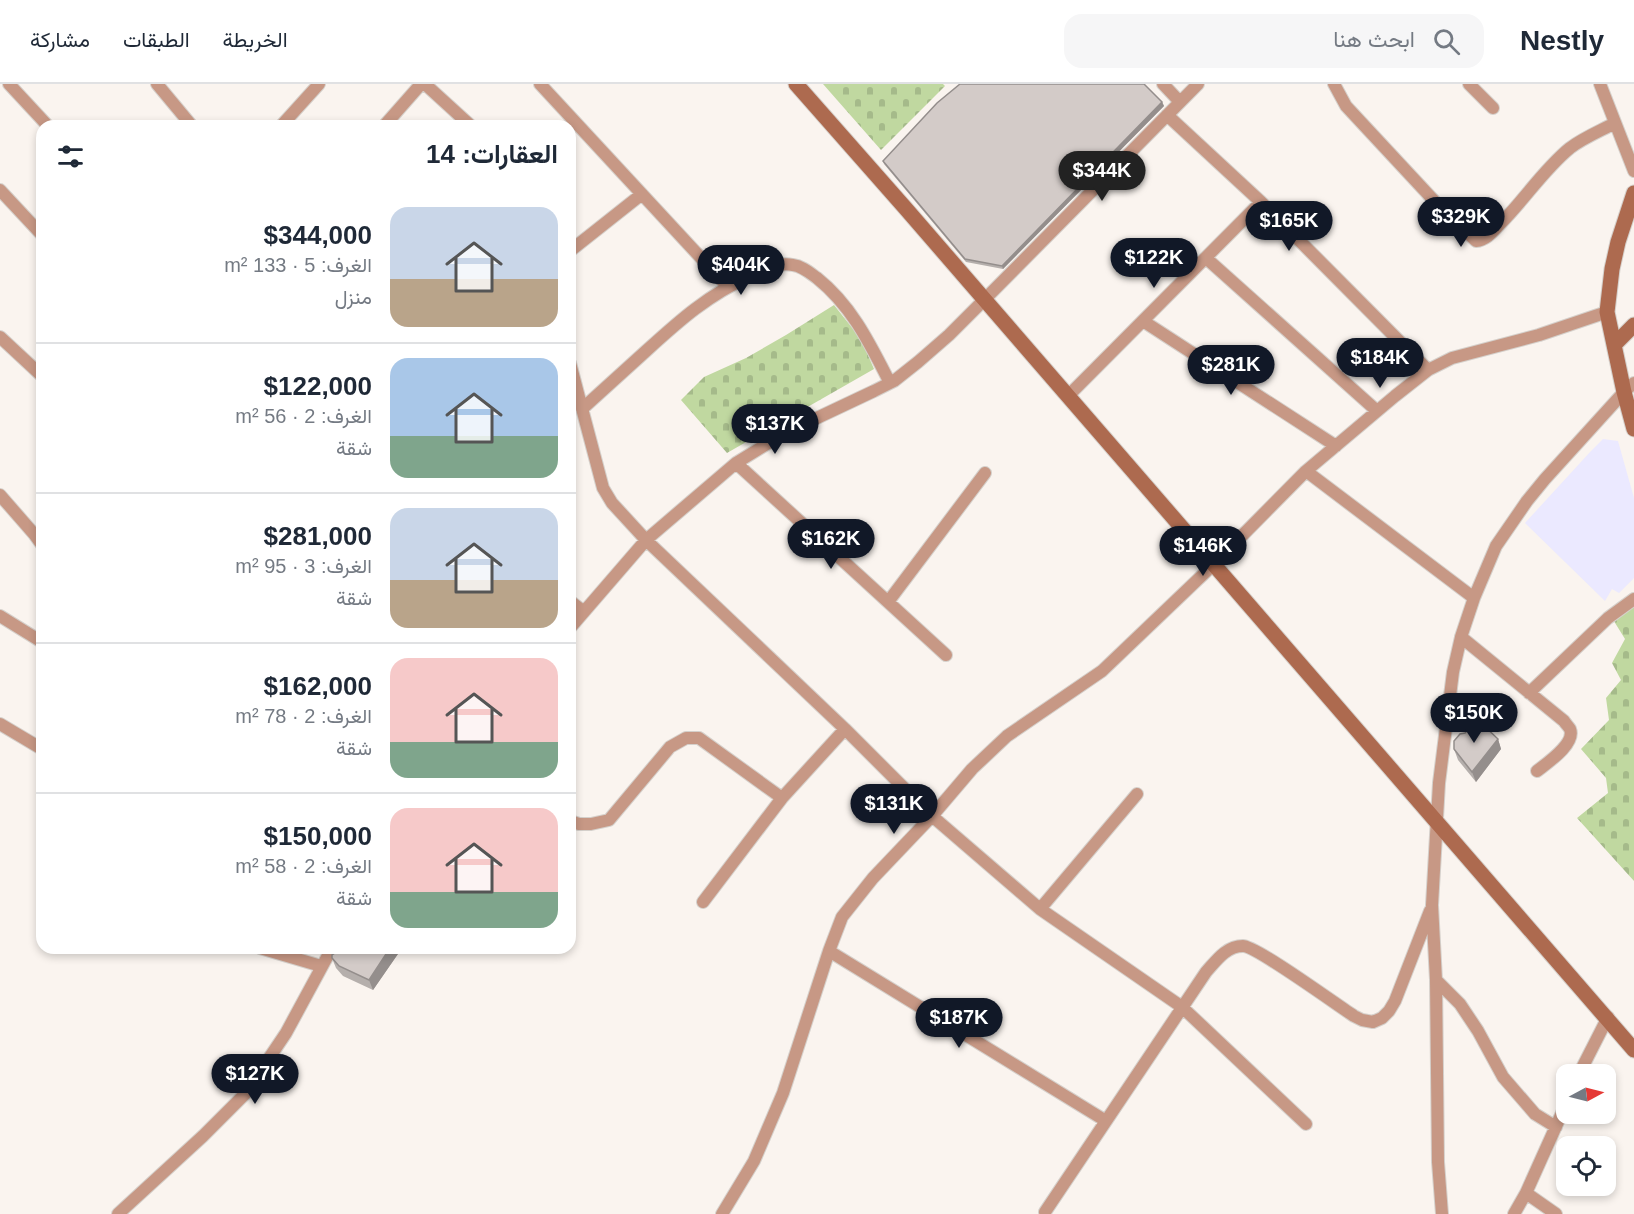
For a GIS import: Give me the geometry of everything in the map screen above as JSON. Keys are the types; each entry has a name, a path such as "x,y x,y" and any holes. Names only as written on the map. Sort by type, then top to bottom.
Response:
{"main road":[{"path":"800,85 1213,565 1608,1017 1634,1050"},
{"path":"1634,193 1618,242 1607,312 1614,345 1629,388 1634,429"},
{"path":"1614,345 1634,325"}],"street":[{"path":"9,84 42,120"},
{"path":"157,84 187,120"},
{"path":"287,120 320,84"},
{"path":"390,120 423,84 464,120"},
{"path":"540,84 573,120"},
{"path":"1163,84 1180,102"},
{"path":"576,621 646,540 736,463 783,434 890,383 949,336 1198,84"},
{"path":"1334,84 1346,106 1439,206 1479,242 1506,218 1548,169 1571,147 1615,123"},
{"path":"1468,84 1493,108"},
{"path":"1600,84 1634,171"},
{"path":"1167,115 1261,202 1428,370"},
{"path":"576,123 727,286"},
{"path":"0,190 36,229"},
{"path":"576,246 642,194"},
{"path":"1068,396 1261,202"},
{"path":"1206,258 1377,411"},
{"path":"582,409 702,303 727,286 781,264 795,265 808,271 824,284 855,319 870,342 890,383"},
{"path":"722,1214 754,1161 783,1093 829,951 843,917 873,878 932,816 972,768 1007,736 1102,670 1213,565 1306,471 1428,370 1452,358 1539,335 1607,312"},
{"path":"1143,321 1336,446"},
{"path":"0,337 36,370"},
{"path":"576,386 603,488 612,503 646,540 845,729 932,816 1040,909 1182,1007 1306,1124"},
{"path":"1442,1214 1438,1162 1436,980 1432,905 1438,783 1453,672 1461,637 1474,598 1496,546 1527,501 1571,449 1629,388"},
{"path":"736,463 946,656"},
{"path":"1306,471 1474,598"},
{"path":"888,602 985,473"},
{"path":"0,495 36,531"},
{"path":"1528,693 1608,618 1634,599"},
{"path":"576,605 584,612"},
{"path":"0,616 36,638"},
{"path":"1461,637 1564,721 1571,731 1570,740 1565,747 1537,771"},
{"path":"0,724 36,745"},
{"path":"703,902 782,798 845,729"},
{"path":"576,823 591,824 609,820 670,747 686,738 699,738 782,798"},
{"path":"1040,909 1137,794"},
{"path":"1045,1212 1206,972 1227,951 1246,946 1354,1016 1367,1022 1377,1021 1389,1011 1395,1001 1432,905"},
{"path":"829,951 1106,1121"},
{"path":"280,954 321,966"},
{"path":"118,1214 245,1094 286,1033 328,954"},
{"path":"1436,980 1460,1004 1478,1031 1503,1077 1534,1114 1556,1127"},
{"path":"1584,1064 1608,1017"},
{"path":"1514,1214 1557,1124"},
{"path":"1526,1193 1556,1214"}],"shaded area":[{"path":"1603,439 1618,441 1634,498 1634,578 1619,593 1612,589 1605,601 1525,523"}],"green space":[{"path":"823,84 943,84 945,86 881,150"},
{"path":"834,305 861,339 874,369 727,453 681,400 704,377 746,358"},
{"path":"1634,605 1634,881 1577,818 1608,793 1606,778 1581,749 1609,720 1606,698 1621,680 1612,663 1625,639 1612,618"}],"building":[{"path":"960,84 1144,84 1162,102 1002,266 965,259 883,161 937,103"},
{"path":"1477,719 1498,739 1472,772 1454,749 1454,741 1460,734 1465,733"},
{"path":"386,954 369,980 339,966 332,955"}]}
